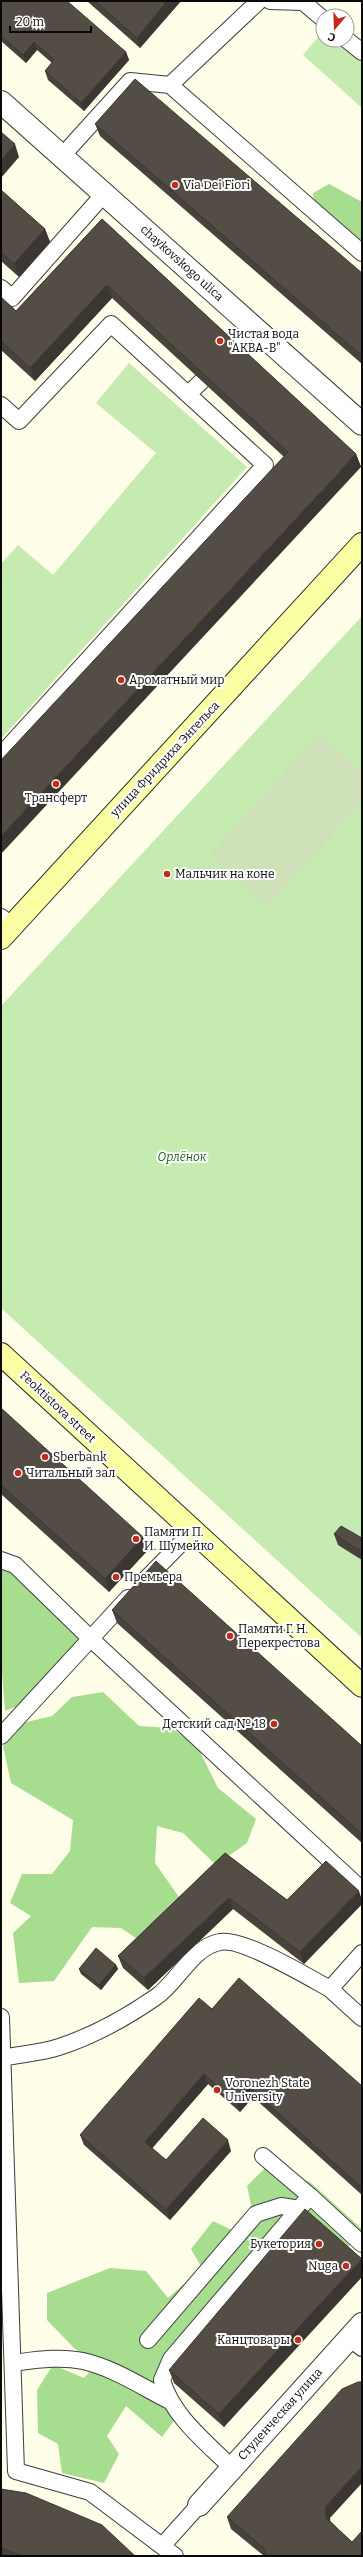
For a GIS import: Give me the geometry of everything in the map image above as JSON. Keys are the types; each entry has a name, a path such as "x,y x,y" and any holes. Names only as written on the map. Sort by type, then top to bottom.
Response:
{"street":[{"name":"chaykovskogo ulica","path":"1,102 362,424"},
{"name":"улица Фридриха Энгельса","path":"5,927 362,544"},
{"name":"Feoktistova street","path":"1,1354 362,1686"},
{"name":"Студенческая улица","path":"199,2505 232,2468 358,2336"}],"lane":[{"path":"170,85 259,1"},
{"path":"270,1 304,2 315,12"},
{"path":"62,156 130,81 170,85 362,253"},
{"path":"1,288 12,298 104,194"},
{"path":"1,405 19,421 111,324 265,465 1,755"},
{"path":"233,349 253,327"},
{"path":"188,394 202,381"},
{"path":"1,1736 166,1556 193,1531"},
{"path":"1,1560 15,1565 91,1639 362,1890"},
{"path":"2,2058 58,2047 126,2017 158,1996 202,1951 220,1941 235,1944 275,1958 330,1989 362,2018"},
{"path":"330,1989 362,1953"},
{"path":"1,2017 4,2202 13,2363 16,2471 90,2492 169,2551 199,2505"},
{"path":"263,2156 305,2202 362,2244"},
{"path":"148,2340 256,2214 281,2206 305,2202"},
{"path":"232,2468 188,2424 170,2401 162,2380 171,2359 305,2202"},
{"path":"13,2363 52,2359 84,2361 122,2376 170,2401"}],"green space":[{"path":"315,41 315,48 349,48 362,59 362,108 303,55"},
{"path":"329,184 362,202 362,244 314,201 313,193"},
{"path":"129,363 247,467 1,739 1,564 18,545 53,575 156,453 96,403"},
{"name":"Орлёнок","path":"362,616 362,1638 1,1308 1,1006"},
{"path":"319,733 362,771 362,802 268,907 210,855"},
{"path":"1,1569 14,1572 81,1638 23,1704 5,1711 1,1661"},
{"path":"103,1692 139,1726 171,1728 197,1746 218,1788 256,1819 247,1843 216,1865 183,1833 157,1826 155,1863 186,1907 146,1945 121,1928 92,1927 54,1981 19,1983 13,1933 31,1916 10,1903 22,1874 52,1874 70,1851 73,1820 11,1783 3,1746 23,1723 52,1716 72,1697"},
{"path":"271,2162 284,2172 310,2182 362,2229 362,2233 343,2252 162,2370 182,2410 162,2437 126,2406 107,2436 119,2454 104,2483 62,2473 58,2444 38,2433 37,2390 53,2365 84,2378 97,2364 74,2348 47,2320 47,2293 110,2268 146,2271 168,2298 202,2268 191,2249 213,2221 234,2231 253,2214 247,2186"}],"building":[{"path":"1,1 67,1 126,52 81,103 45,71 54,60 34,42 23,55 1,36"},
{"path":"95,1 162,1 165,4 137,38"},
{"path":"135,79 362,273 362,356 95,124"},
{"path":"1,132 15,144 1,160"},
{"path":"1,190 45,229 14,264 1,252"},
{"path":"102,219 356,454 1,836 1,760 288,452 107,285 30,368 1,341 1,297 16,311"},
{"path":"1,1408 143,1537 105,1579 1,1485"},
{"path":"341,1526 362,1538 362,1552 334,1534"},
{"path":"156,1561 362,1746 362,1834 112,1610"},
{"path":"225,1853 287,1900 326,1861 359,1891 300,1952 229,1898 144,1978 118,1956"},
{"path":"96,1948 116,1965 99,1985 79,1969"},
{"path":"239,1978 362,2086 362,2185 360,2186 249,2087 236,2102 204,2074 145,2142 166,2160 203,2118 228,2140 166,2210 80,2135 199,1998 212,2009"},
{"path":"305,2209 362,2259 219,2414 169,2370"},
{"path":"358,2382 362,2382 362,2466 326,2506 326,2518 352,2542 362,2531 362,2556 265,2556 265,2549 227,2517 342,2389"},
{"path":"1,2489 26,2493 102,2525 135,2556 22,2556 1,2548"}],"place":[{"name":"Via Dei Fiori","path":"175,185"},
{"name":"Чистая вода \"АКВА-В\"","path":"220,341"},
{"name":"Ароматный мир","path":"121,680"},
{"name":"Трансферт","path":"56,784"},
{"name":"Мальчик на коне","path":"167,874"},
{"name":"Sberbank","path":"45,1457"},
{"name":"Читальный зал","path":"18,1473"},
{"name":"Памяти П. И. Шумейко","path":"136,1539"},
{"name":"Премьера","path":"116,1577"},
{"name":"Памяти Г. Н. Перекрестова","path":"230,1636"},
{"name":"Детский сад № 18","path":"274,1724"},
{"name":"Voronezh State University","path":"217,2090"},
{"name":"Букетория","path":"319,2244"},
{"name":"Nuga","path":"346,2266"},
{"name":"Канцтовары","path":"298,2340"}]}
